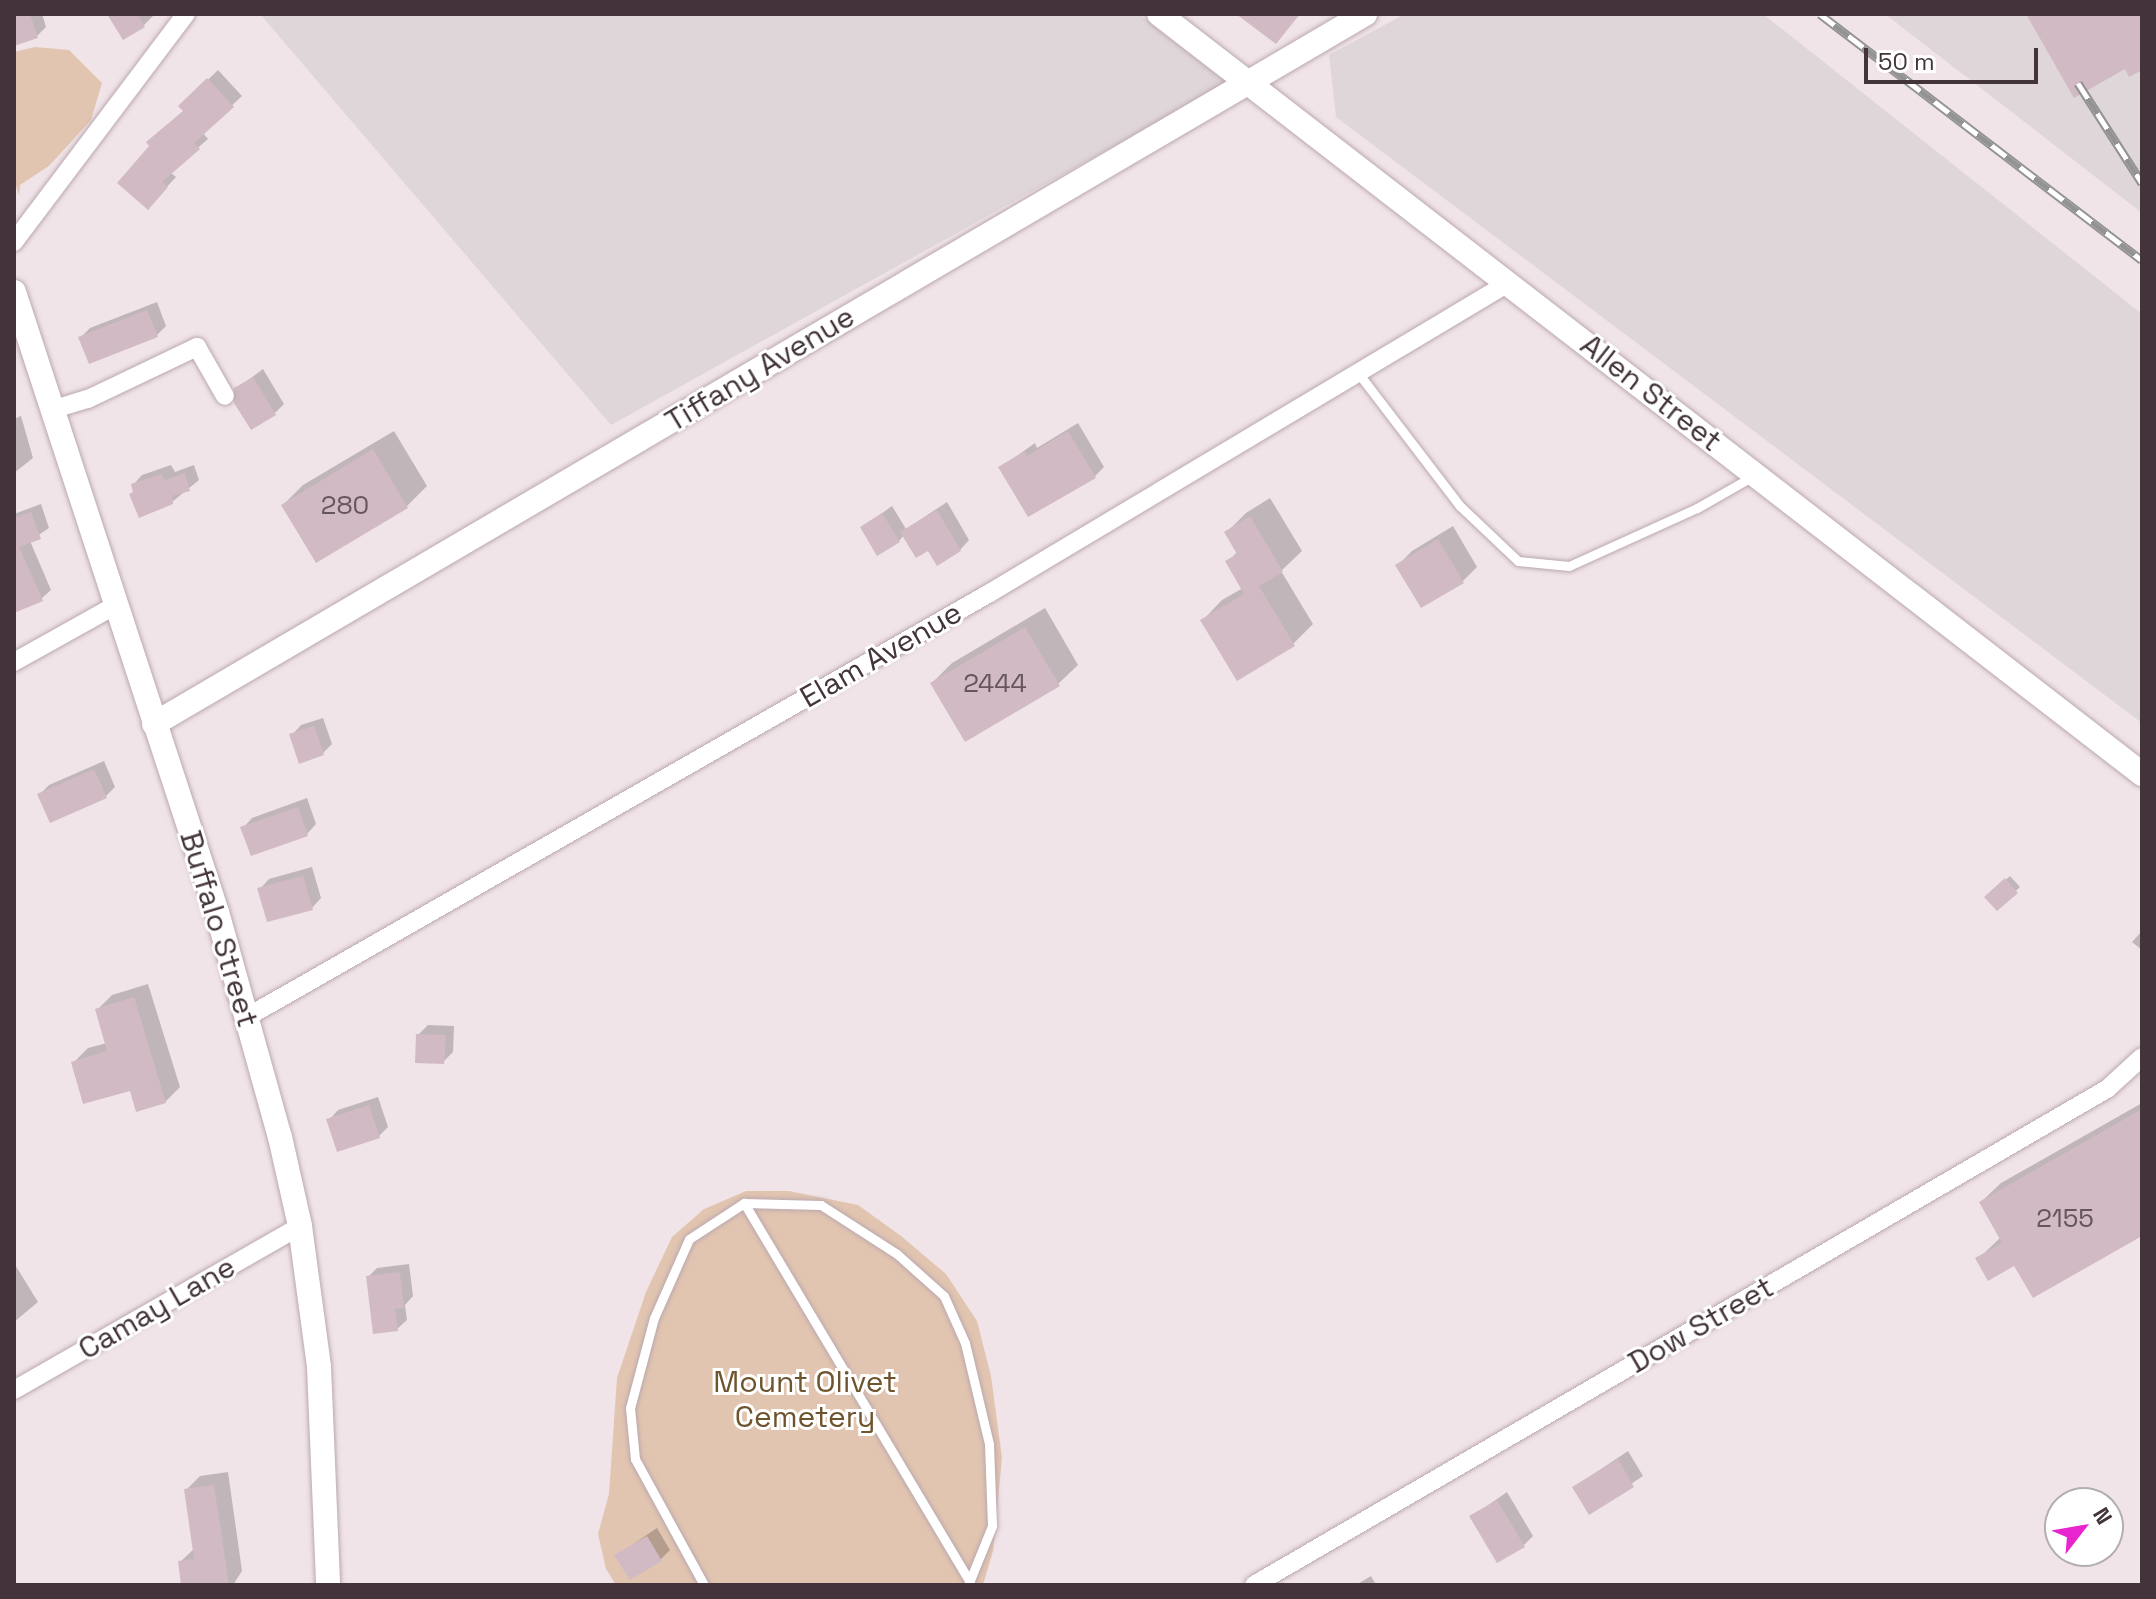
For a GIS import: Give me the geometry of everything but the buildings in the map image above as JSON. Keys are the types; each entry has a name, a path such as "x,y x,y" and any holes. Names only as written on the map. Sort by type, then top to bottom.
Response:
{"street":[{"path":"14,242 186,14"},
{"name":"Allen Street","path":"1159,14 2142,774"},
{"name":"Tiffany Avenue","path":"154,724 1365,14"},
{"name":"Elam Avenue","path":"247,1017 988,594 1508,283"},
{"name":"Buffalo Street","path":"14,292 114,606 217,912 300,1226 319,1367 328,1585"},
{"path":"51,410 88,399 197,347 225,396"},
{"path":"14,662 114,606"},
{"name":"Dow Street","path":"1254,1585 2107,1089 2142,1057"},
{"name":"Camay Lane","path":"14,1390 300,1226"}],"lane":[{"path":"1359,374 1460,506 1518,561 1569,566 1697,508 1756,474"},
{"path":"704,1585 635,1459 630,1408 654,1318 689,1239 744,1203 821,1205 897,1254 944,1296 965,1343 989,1444 992,1526 969,1583"},
{"path":"744,1203 969,1583"}],"shaded area":[{"path":"260,14 1139,14 1227,83 611,425"},
{"path":"1405,14 1763,14 2142,314 2142,723 1336,117 1329,55"},
{"path":"1885,14 2142,14 2142,213"}],"green space":[{"path":"35,47 69,50 102,83 91,120 49,166 20,185 19,196 14,179 14,52"},
{"name":"Mount Olivet Cemetery","path":"746,1191 789,1191 858,1205 946,1274 977,1321 991,1376 1002,1458 993,1551 983,1585 616,1585 606,1569 598,1534 609,1494 617,1378 646,1292 672,1237 704,1209"}],"railway":[{"path":"1820,14 2142,260"},
{"path":"2078,83 2142,183"}]}
